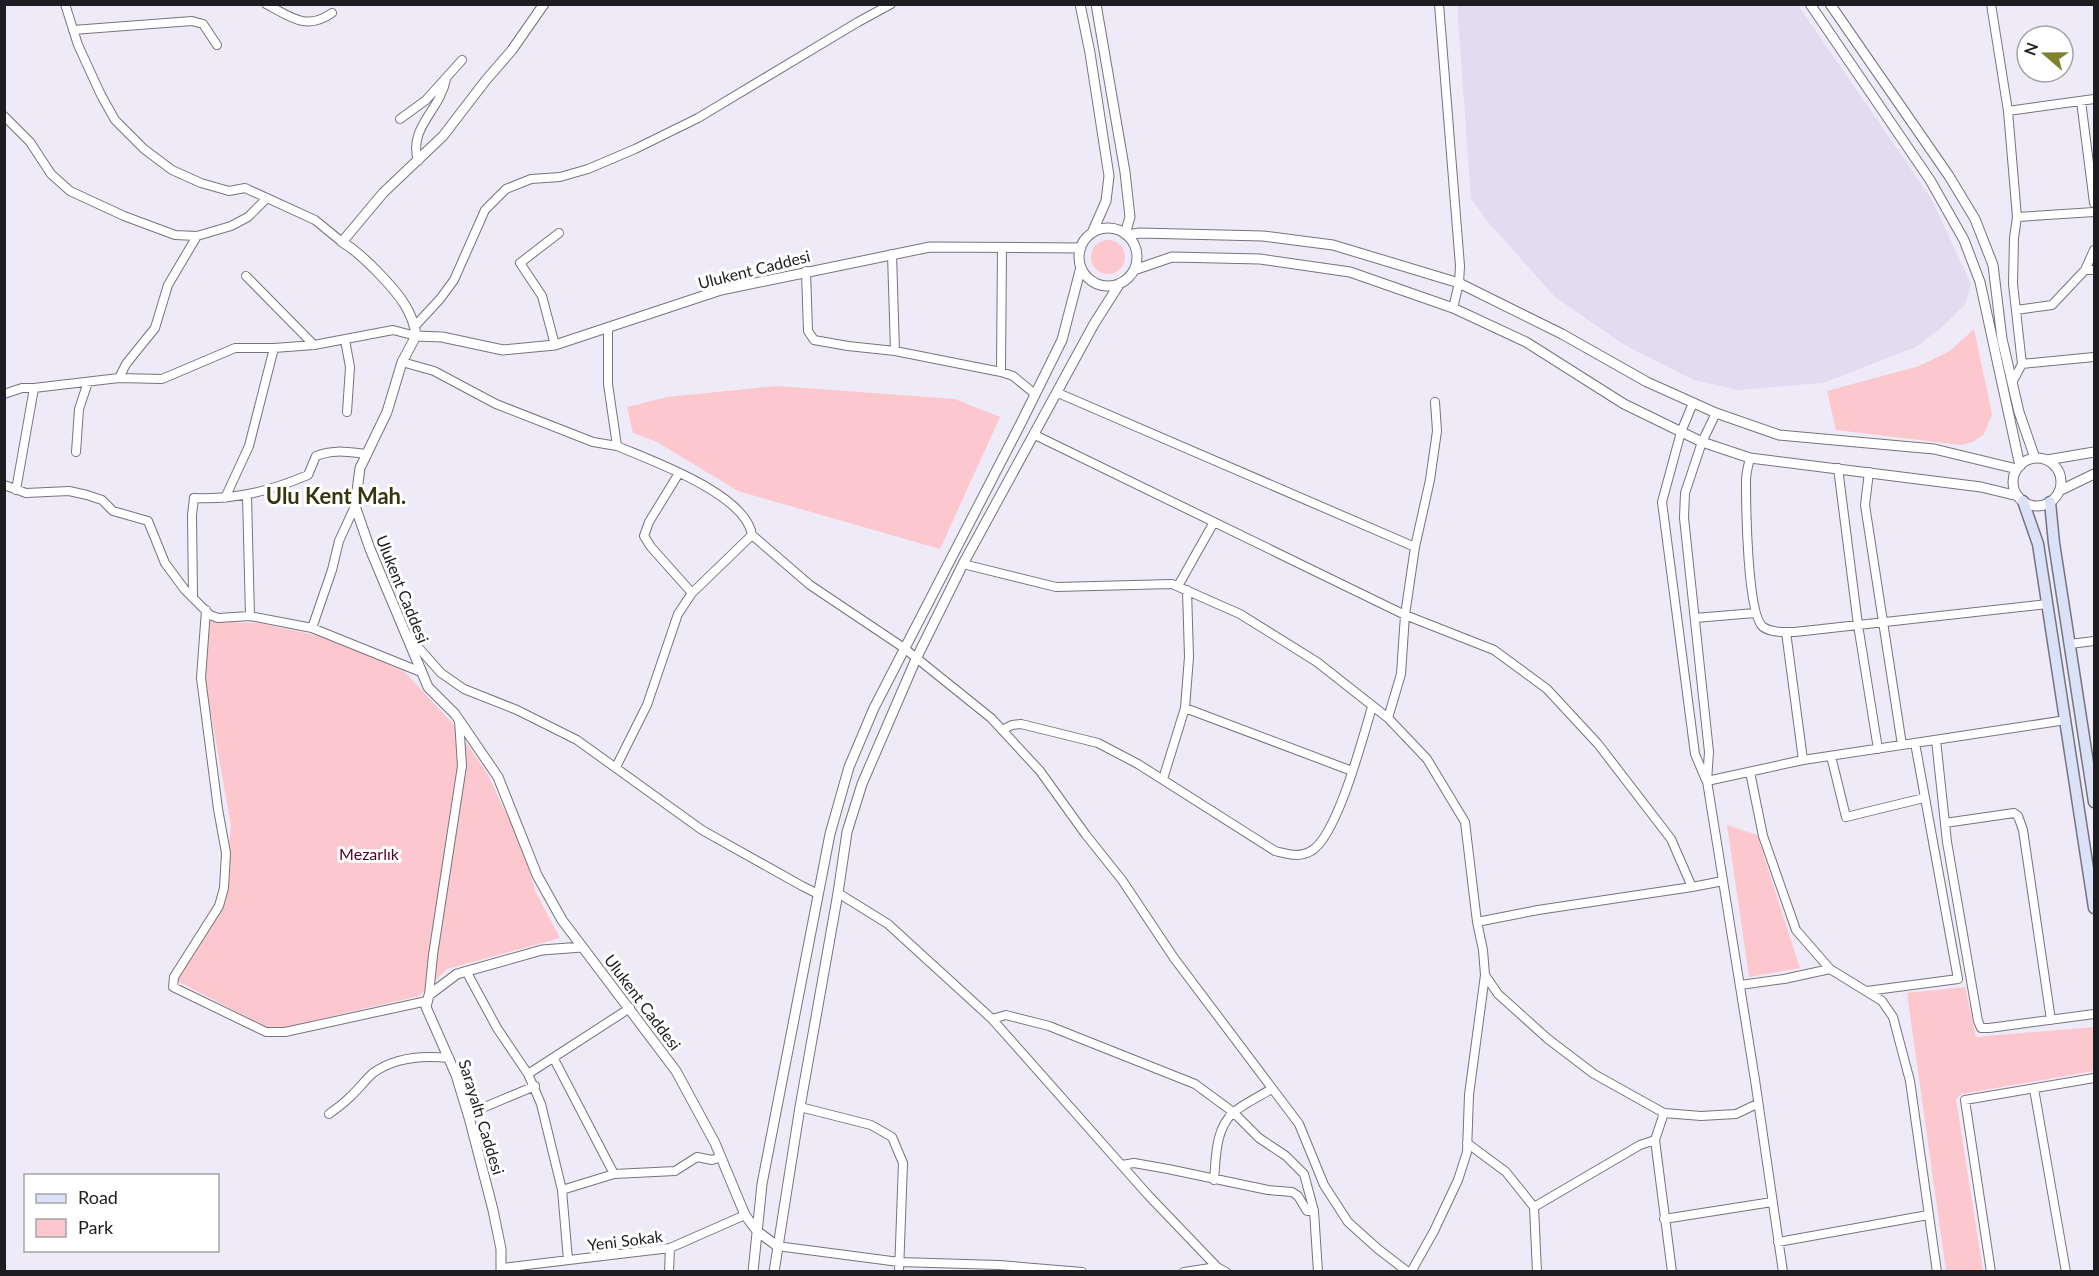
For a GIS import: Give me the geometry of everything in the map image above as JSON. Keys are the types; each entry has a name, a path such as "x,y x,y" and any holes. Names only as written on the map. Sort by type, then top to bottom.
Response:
{"main road":[{"path":"2021,499 2038,544 2094,908"},
{"path":"2050,502 2094,802"}],"street":[{"path":"65,4 88,69 106,104 116,120 144,149 172,170 201,183 229,191 244,188 315,220 383,279 405,305 415,331"},
{"path":"266,4 299,21 322,20 332,13"},
{"path":"342,242 383,193 443,136 512,50 544,4"},
{"path":"415,331 454,280 484,210 506,189 531,179 560,177 588,170 635,149 698,118 891,4"},
{"path":"1080,4 1109,176 1106,201 1092,233 1081,248 1079,257 1085,275 1092,282 1111,286 1120,284"},
{"path":"1096,4 1127,191 1130,217 1126,235"},
{"path":"1439,4 1459,250 1459,283 1453,308"},
{"path":"1810,4 1930,180 1964,240 1980,282 2019,468 2013,483 2021,499"},
{"path":"1830,4 1950,176 1975,219 1993,265 2002,339 2022,421 2035,458"},
{"path":"1991,4 2008,111 2017,217 2013,261 2022,364 2013,381"},
{"path":"73,30 192,21 203,24 217,45"},
{"path":"400,119 426,100 462,60"},
{"path":"418,160 415,143 418,131 441,98 446,80"},
{"path":"2008,111 2094,99"},
{"path":"2081,101 2094,203"},
{"path":"4,116 30,142 51,174 70,191 124,216 175,235 198,236 231,226 248,217 267,198"},
{"path":"2017,217 2094,212"},
{"path":"774,1272 847,832 862,784 916,659 963,564 1094,324 1120,284 1134,270 1137,252 1126,235 1110,228 1092,233"},
{"path":"555,345 542,296 520,263 559,233"},
{"path":"1126,235 1140,233 1263,236 1333,246 1459,283 1562,334 1647,382 1716,412 1779,435 1934,449 2019,468 2035,458 2047,460 2094,452"},
{"path":"119,378 126,364 155,328 168,285 198,236"},
{"name":"Ulukent Caddesi","path":"777,1246 757,1230 745,1215 721,1157 676,1071 562,920 537,875 498,777 459,720 428,687 355,507 360,468 387,412 402,362 415,331 503,350 555,345 721,290 892,254 930,247 1081,248"},
{"path":"1001,372 1002,247"},
{"path":"2016,310 2052,305 2085,270 2094,250"},
{"path":"892,254 895,351"},
{"path":"1134,270 1172,256 1260,259 1350,272 1453,308 1526,342 1624,404 1702,442 1750,458 1982,487 2037,506 2050,502 2060,491 2094,474"},
{"path":"753,1272 762,1184 830,834 849,767 874,708 1062,340 1081,267"},
{"path":"2085,270 2094,270"},
{"path":"806,271 808,331 814,340 895,351 1001,372 1013,376 1035,394"},
{"path":"246,276 314,345"},
{"path":"608,328 608,384 617,446"},
{"path":"4,394 22,388 119,378 162,379 236,348 314,345 393,330 415,331"},
{"path":"345,340 350,367 347,412"},
{"path":"225,498 249,446 274,348"},
{"path":"2022,364 2094,357"},
{"path":"402,362 434,371 496,404 584,439 617,446 696,481 732,505 750,524 752,535 810,585 904,648 991,718 1040,771 1122,880 1173,958 1299,1124 1324,1185 1348,1222 1378,1249 1409,1272 1434,1231 1458,1180 1467,1152 1469,1095 1485,975 1465,822 1427,759 1388,718 1317,662 1240,614 1178,586 1172,584 1056,587 963,564"},
{"path":"76,452 79,409 88,382"},
{"path":"16,490 34,388"},
{"path":"1058,393 1415,547"},
{"path":"1388,718 1401,674 1405,615 1415,547 1430,480 1437,431 1435,402"},
{"path":"1694,403 1682,432 1662,502 1695,754 1707,781"},
{"path":"1716,412 1702,442 1685,493 1684,518 1709,752 1707,781 1783,1272"},
{"path":"1035,435 1405,615 1494,650 1546,689 1598,744 1671,839 1692,887"},
{"path":"193,598 192,515 194,498 247,496 308,475 316,456 326,452 367,454"},
{"path":"1750,458 1746,478 1747,541 1755,613 1761,626 1769,630 1786,632 2048,604"},
{"path":"2047,460 2057,469 2060,476 2060,491"},
{"path":"1838,468 1858,625 1878,749"},
{"path":"1869,472 1865,505 1902,745"},
{"path":"679,473 649,522 644,536 692,593"},
{"path":"4,485 26,493 69,491 87,495 102,500 113,511 148,521 165,563 210,615 218,618 250,615 312,628 421,672"},
{"path":"247,496 250,615"},
{"path":"312,628 332,570 339,541 355,507"},
{"path":"1178,586 1214,522"},
{"path":"616,767 647,705 678,614 692,593 752,535"},
{"path":"1163,779 1185,708 1189,657 1187,590"},
{"path":"206,610 201,678 226,853 224,888 219,906 174,977 173,987 266,1032 285,1032 428,998 457,974 466,971 542,950 582,947"},
{"path":"1695,618 1755,613"},
{"path":"1786,632 1803,760"},
{"path":"406,634 441,673 464,690 517,710 577,740 702,830 818,894"},
{"path":"2070,644 2094,641"},
{"path":"1002,730 1021,724 1098,743 1163,779 1275,851 1300,856 1313,850 1326,836 1352,771 1372,707"},
{"path":"1185,708 1352,771"},
{"path":"428,998 462,766 459,720"},
{"path":"1707,781 1803,760 2066,720"},
{"path":"1936,740 1945,823 1981,1028 1989,1029 2094,1014"},
{"path":"1867,991 1958,979 1915,743"},
{"path":"1831,756 1846,817 1924,798"},
{"path":"1750,772 1763,836 1796,930 1830,969 1882,1001 1893,1017 1910,1082 1937,1272"},
{"path":"1945,823 2014,813 2018,816 2023,830 2051,1020"},
{"path":"1477,922 1723,880"},
{"path":"838,893 888,924 992,1018 1122,1165 1217,1267 1226,1272"},
{"path":"1740,985 1830,969"},
{"path":"466,971 497,1028 535,1086 562,1190 568,1260"},
{"path":"1485,975 1498,994 1548,1039 1594,1074 1664,1113 1701,1116 1736,1114 1757,1104"},
{"name":"Sarayaltı Caddesi","path":"428,998 426,1007 456,1075 468,1113 493,1210 501,1249 502,1270"},
{"path":"528,1074 630,1008"},
{"path":"992,1018 1005,1015 1048,1026 1195,1084 1233,1113 1259,1138 1286,1156 1304,1174 1314,1211 1318,1272"},
{"path":"329,1114 350,1098 373,1073 392,1064 406,1058 429,1056 448,1058"},
{"path":"554,1059 614,1174"},
{"path":"1991,1272 1965,1100 2094,1078"},
{"path":"468,1113 535,1086"},
{"path":"1214,1180 1220,1131 1225,1122 1233,1113 1271,1089"},
{"path":"2034,1089 2066,1272"},
{"path":"800,1107 871,1125 892,1137 903,1163 899,1272"},
{"path":"1664,1113 1655,1140 1672,1272"},
{"path":"1534,1208 1640,1145 1655,1140"},
{"path":"1467,1143 1506,1172 1534,1208 1538,1272"},
{"path":"562,1190 614,1174 675,1170 697,1157 712,1160 721,1157"},
{"path":"1122,1165 1134,1163 1268,1190 1292,1192 1299,1196 1308,1211 1314,1211"},
{"path":"1664,1219 1772,1202"},
{"name":"Yeni Sokak","path":"502,1270 670,1248 745,1215"},
{"path":"1778,1242 1928,1215"},
{"path":"777,1246 899,1262 999,1265 1082,1272"},
{"path":"669,1272 670,1248"},
{"path":"1184,1272 1217,1267"}],"shaded area":[{"path":"1457,5 1798,5 1931,198 1971,284 1965,305 1941,328 1916,347 1823,383 1738,390 1694,380 1623,344 1555,297 1488,222 1471,199"}],"green space":[{"path":"1108,240 1120,245 1125,257 1120,269 1108,274 1096,269 1091,257 1096,245"},
{"path":"1974,329 1992,414 1984,434 1973,442 1961,445 1836,430 1827,391 1919,366 1950,351"},
{"path":"777,386 955,399 1000,417 940,549 738,491 657,442 633,433 627,407 667,397"},
{"name":"Mezarlık","path":"206,621 259,623 338,640 405,672 453,724 487,773 523,849 536,893 560,938 447,969 419,996 272,1030 175,980 224,907 231,825 204,675"},
{"path":"1727,825 1757,835 1800,968 1749,977"},
{"path":"1965,987 1976,1037 2094,1027 2094,1071 1961,1094 1956,1099 1983,1271 1946,1271 1907,993"}],"district":[{"name":"Ulu Kent Mah.","path":"336,495"}]}
